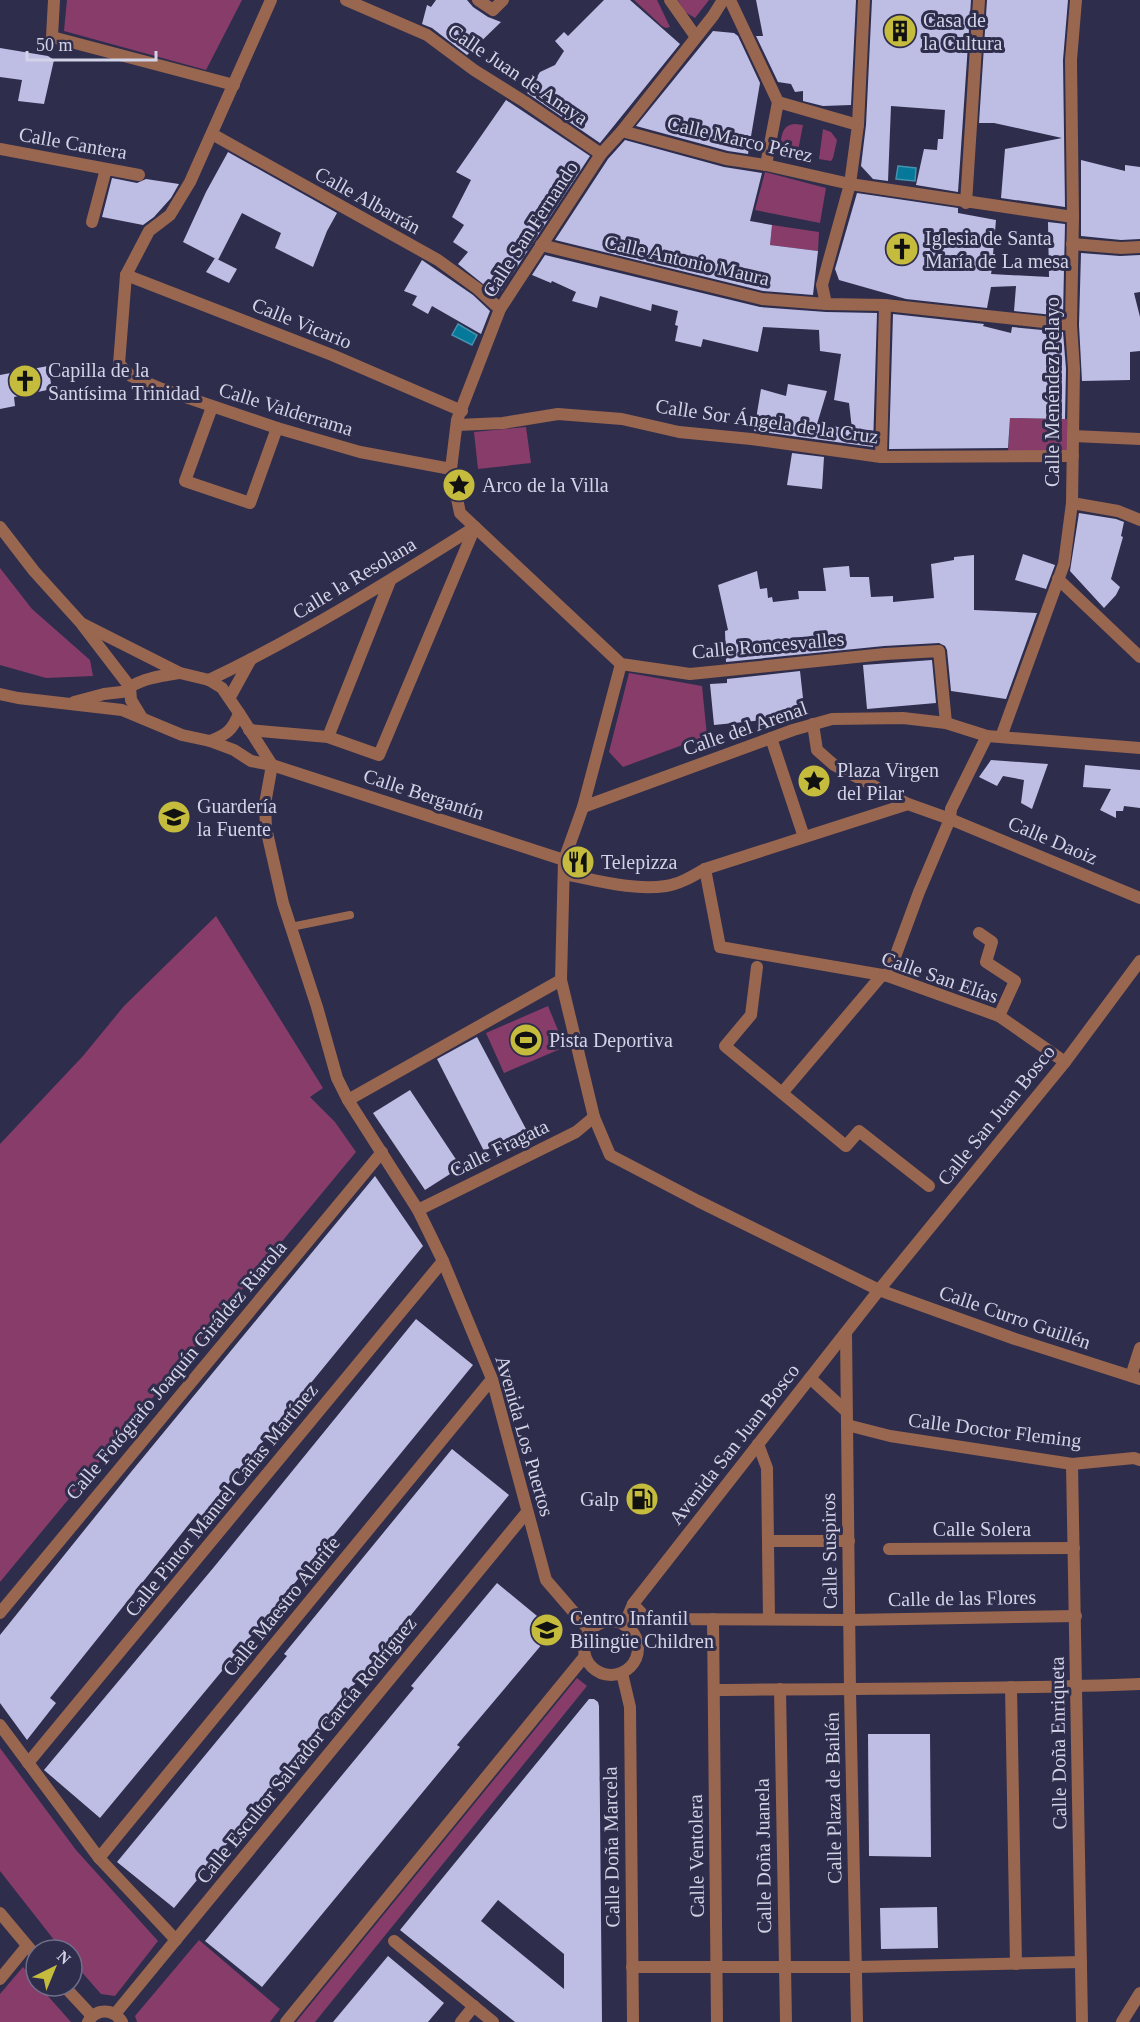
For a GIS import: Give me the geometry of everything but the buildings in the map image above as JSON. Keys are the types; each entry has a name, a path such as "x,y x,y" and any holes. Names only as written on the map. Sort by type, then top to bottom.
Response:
{"street":[{"path":"54,0 52,37 234,86"},
{"path":"126,275 149,231 170,215 190,182 271,0"},
{"name":"Calle Juan de Anaya","path":"346,0 427,35 474,70 601,154"},
{"path":"478,0 493,10 503,0"},
{"path":"670,0 696,37"},
{"name":"Calle San Fernando","path":"475,527 460,513 451,469 457,425 500,309 601,154 622,131 723,0"},
{"path":"730,0 778,102 766,165"},
{"path":"826,304 822,285 849,184 858,125 864,0"},
{"path":"966,203 979,0"},
{"name":"Calle Menéndez Pelayo","path":"1001,737 1064,564 1069,538 1072,503 1074,369 1071,325 1073,217 1071,60 1076,0"},
{"path":"778,102 858,125"},
{"name":"Calle Marco Pérez","path":"622,131 726,159 766,165 849,184 1073,217"},
{"name":"Calle Albarrán","path":"212,134 438,260 478,289 500,309"},
{"name":"Calle Cantera","path":"0,149 139,175"},
{"path":"92,222 106,169"},
{"path":"1072,244 1121,248 1140,247"},
{"name":"Calle Antonio Maura","path":"541,245 762,299 826,304 885,305 1071,325"},
{"name":"Calle Valderrama","path":"126,275 118,363 131,375 162,389 277,428 360,452 451,469"},
{"name":"Calle Vicario","path":"126,275 332,355 462,411"},
{"path":"881,457 885,305"},
{"path":"212,407 207,426 184,481 250,503 277,428"},
{"name":"Calle Sor Ángela de la Cruz","path":"457,425 503,423 558,414 622,419 679,432 881,457 1073,456"},
{"path":"1073,436 1140,439"},
{"path":"1072,503 1118,512 1140,520"},
{"path":"0,526 34,571 81,623 115,668 130,689 131,700 142,718"},
{"path":"249,730 328,737 379,754 475,527 621,663"},
{"name":"Calle la Resolana","path":"209,680 252,659 390,581 475,527"},
{"path":"1058,579 1140,657"},
{"path":"328,737 390,581"},
{"path":"81,623 180,673 209,680 222,688 272,765"},
{"name":"Calle Roncesvalles","path":"621,663 690,674 885,654 939,651 946,723"},
{"path":"230,698 252,659"},
{"name":"Calle Curro Guillén","path":"621,663 583,807 564,860 561,980 594,1117 610,1155 879,1290 1015,1339 1136,1378"},
{"path":"104,694 117,681 115,668"},
{"path":"67,704 130,689 139,681 156,676 180,673"},
{"name":"Calle Bergantín","path":"0,694 122,710 182,735 210,741 234,750 251,761 272,765 564,860"},
{"path":"210,741 226,735 235,726 239,713"},
{"name":"Calle del Arenal","path":"583,807 771,738 832,719 903,718 946,723 987,736 1140,748"},
{"name":"Calle Daoiz","path":"813,724 818,750 834,765 908,804 950,819 1140,898"},
{"path":"782,1093 885,976 950,819 951,809 987,736"},
{"path":"771,738 804,837"},
{"name":"Avenida Los Puertos","path":"272,765 265,804 266,828 283,903 317,1007 336,1078 418,1210 443,1261 492,1378 546,1580 591,1631"},
{"path":"564,874 633,888 667,886 705,869 908,804"},
{"name":"Calle San Elías","path":"705,869 720,947 885,976 999,1016 1065,1062"},
{"path":"979,933 992,942 986,962 1015,981 999,1016"},
{"name":"Calle San Juan Bosco","path":"879,1290 1065,1062 1140,961"},
{"path":"757,968 751,1015 725,1046 846,1146 859,1131 929,1186"},
{"path":"348,1100 561,980"},
{"name":"Calle Fragata","path":"418,1210 576,1131 594,1117"},
{"name":"Calle Fotógrafo Joaquín Giráldez Riarola","path":"0,1613 382,1152"},
{"name":"Calle Pintor Manuel Cañas Martínez","path":"28,1763 443,1261"},
{"name":"Avenida San Juan Bosco","path":"624,1625 633,1604 879,1290"},
{"name":"Calle Suspiros","path":"846,1333 850,1690"},
{"path":"1136,1378 1140,1348"},
{"name":"Calle Maestro Alarife","path":"99,1858 492,1378"},
{"path":"810,1378 846,1411"},
{"name":"Calle Doctor Fleming","path":"847,1425 890,1436 1072,1464 1134,1458 1140,1460"},
{"path":"758,1444 767,1468 769,1619"},
{"name":"Calle Doña Enriqueta","path":"1072,1464 1082,2022"},
{"name":"Calle Escultor Salvador García Rodríguez","path":"119,2018 176,1940 527,1512"},
{"path":"768,1541 849,1540"},
{"name":"Calle Solera","path":"889,1549 1074,1548"},
{"name":"Calle de las Flores","path":"633,1604 647,1619 850,1620 1076,1616"},
{"name":"Calle Ventolera","path":"713,1619 717,2022"},
{"path":"606,1622 624,1625 631,1630 638,1646 634,1662 622,1673 604,1674 596,1670 585,1656 584,1647 591,1631 606,1622"},
{"path":"286,2022 585,1656"},
{"name":"Calle Doña Marcela","path":"622,1673 630,1707 633,2022"},
{"name":"Calle Plaza de Bailén","path":"857,2022 850,1690 1140,1684"},
{"path":"1011,1687 1016,1964"},
{"name":"Calle Doña Juanela","path":"780,1689 786,2022"},
{"path":"714,1690 850,1690"},
{"path":"0,1725 99,1858 176,1940"},
{"path":"0,1913 24,1942"},
{"path":"394,1941 493,2022"},
{"path":"0,1979 24,1950"},
{"path":"632,1967 857,1967 1081,1962"},
{"path":"1122,2022 1140,1993"},
{"path":"73,1998 90,2019 103,2011 119,2018"},
{"path":"461,2022 474,2006"}],"lane":[{"path":"291,927 350,915"}],"shaded area":[{"path":"67,0 242,0 206,70 64,31"},
{"path":"634,0 657,0 670,27 662,26"},
{"path":"678,0 709,0 695,18 685,12"},
{"path":"795,124 803,125 797,156 785,153 780,146 785,128"},
{"path":"823,129 831,132 837,140 831,161 819,159"},
{"path":"765,172 826,188 820,223 755,210"},
{"path":"772,225 819,232 818,251 770,245"},
{"path":"1010,418 1067,419 1068,452 1008,452"},
{"path":"526,427 531,463 478,469 474,432"},
{"path":"0,568 32,609 90,660 93,676 46,678 0,665"},
{"path":"629,673 702,686 707,736 623,767 609,752"},
{"path":"216,916 323,1088 310,1097 335,1122 356,1152 0,1582 0,1144 83,1056 124,1006"},
{"name":"Pista Deportiva","path":"548,1006 565,1047 504,1073 486,1033"},
{"path":"577,1678 587,1686 315,2022 296,2022"},
{"path":"0,1748 76,1850 158,1941 115,1996 101,1994 84,1975 84,1938 53,1938 0,1871"},
{"path":"199,1940 280,2009 270,2022 137,2022 135,2016"},
{"path":"23,1967 24,1998 50,1998 71,2022 0,2022 0,1994"}],"water":[{"path":"898,166 916,168 915,181 896,179"},
{"path":"458,324 477,335 472,345 452,335"}],"place":[{"name":"Casa de la Cultura","path":"900,31"},
{"name":"Iglesia de Santa María de La mesa","path":"902,249"},
{"name":"Capilla de la Santísima Trinidad","path":"25,381"},
{"name":"Arco de la Villa","path":"459,485"},
{"name":"Plaza Virgen del Pilar","path":"814,781"},
{"name":"Guardería la Fuente","path":"174,817"},
{"name":"Telepizza","path":"578,862"},
{"name":"Pista Deportiva","path":"526,1040"},
{"name":"Galp","path":"642,1499"},
{"name":"Centro Infantil Bilingüe Children","path":"547,1630"}]}
